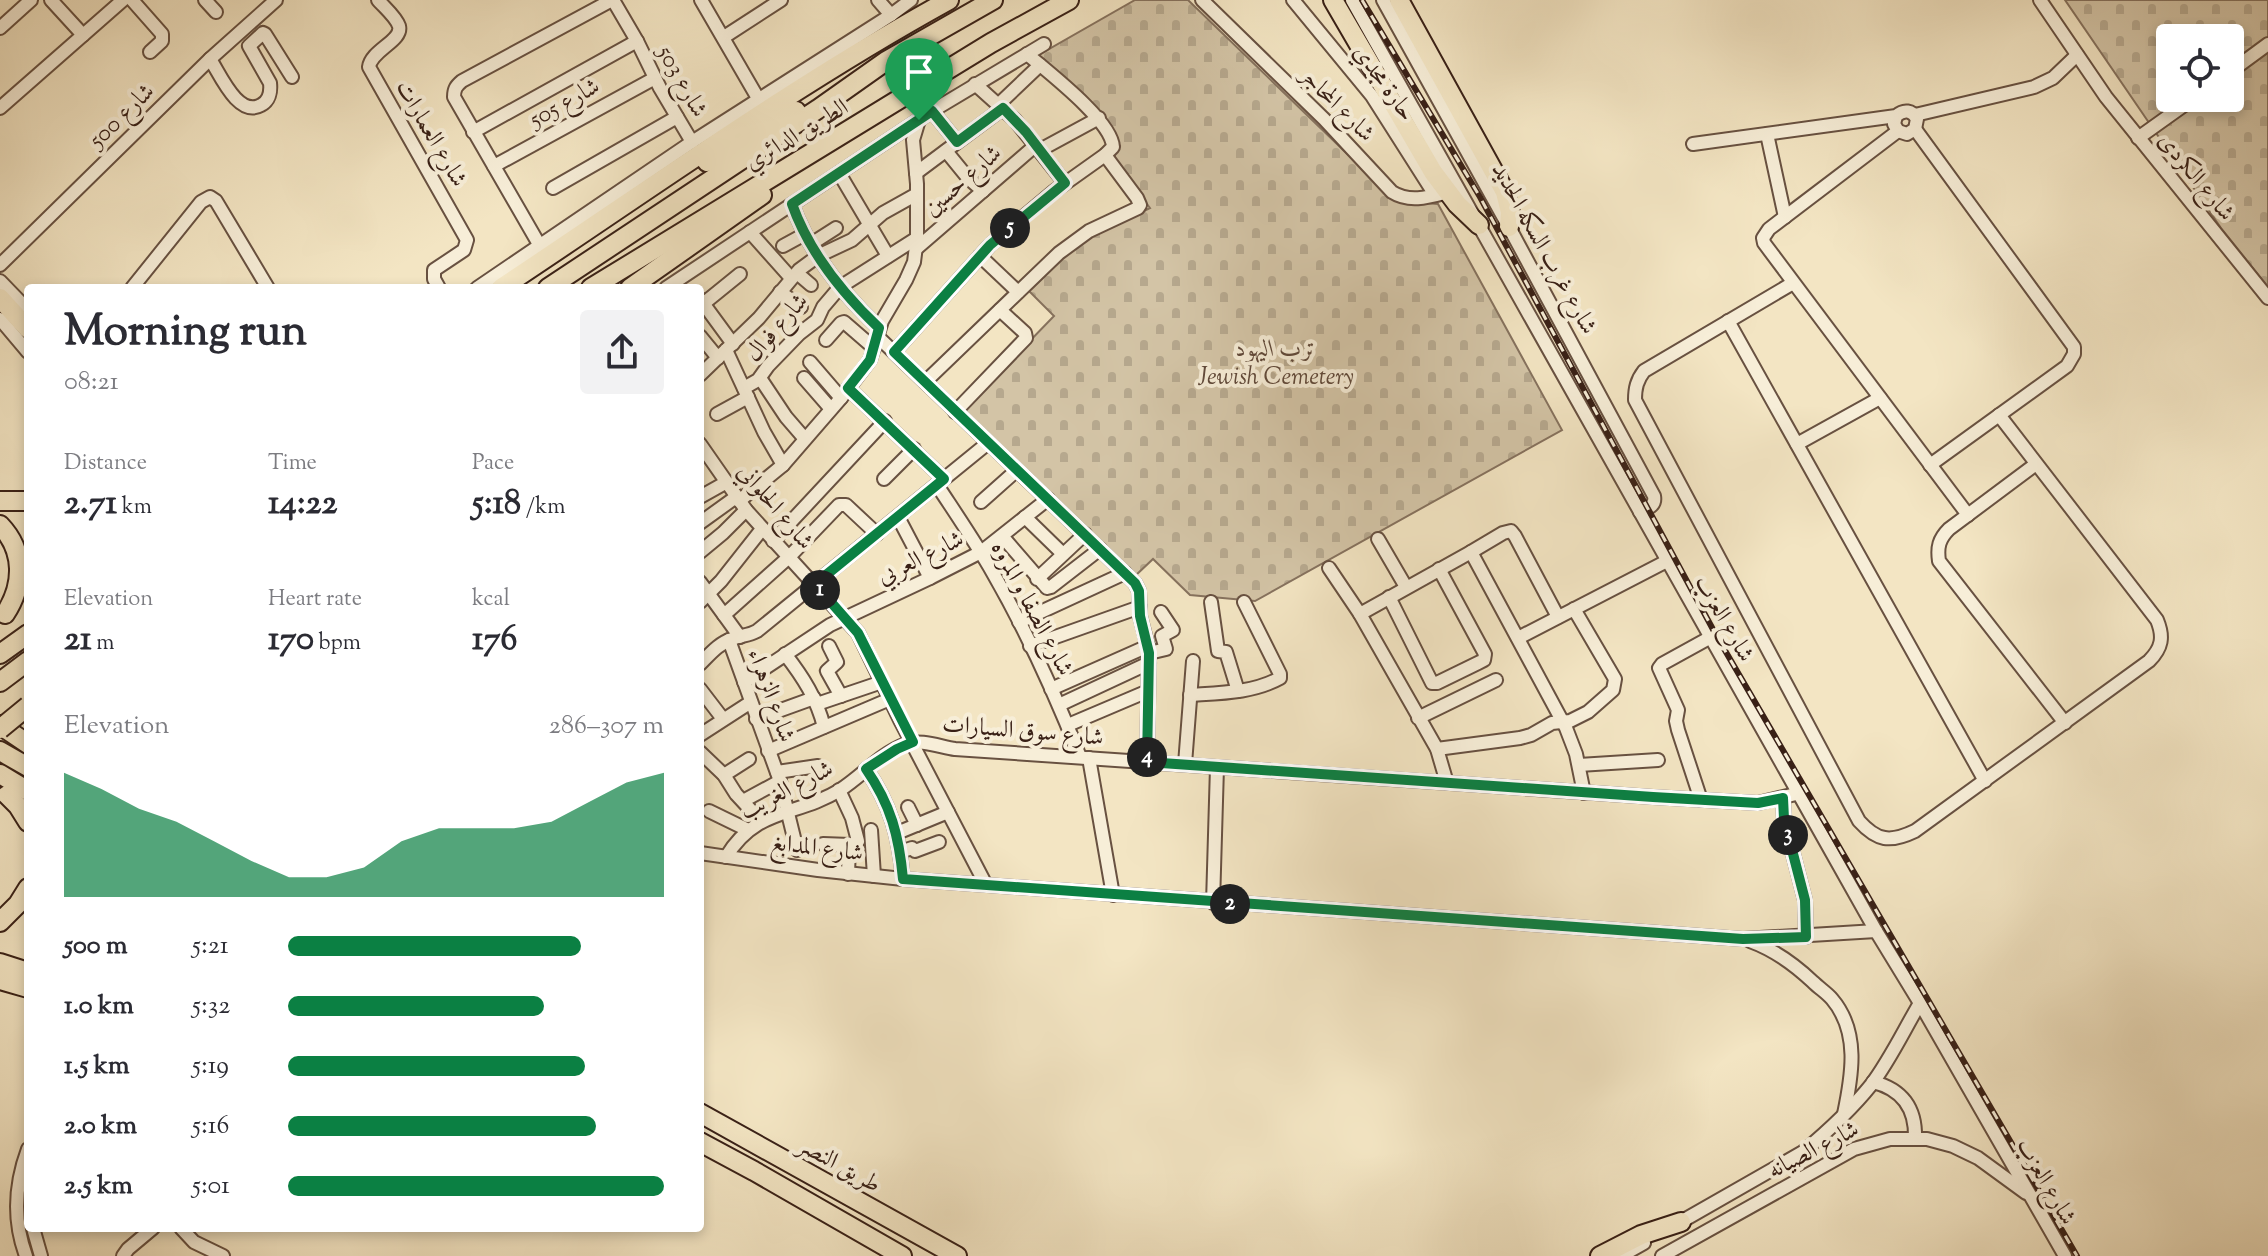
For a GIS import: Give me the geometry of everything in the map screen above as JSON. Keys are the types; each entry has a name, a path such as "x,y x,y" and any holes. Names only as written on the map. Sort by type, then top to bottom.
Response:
{"highway":[{"path":"507,284 716,143 870,45 949,0"},
{"name":"الطريق الدائري","path":"554,284 886,61 993,0"},
{"name":"الطريق الدائري","path":"598,284 991,43 1069,0"},
{"path":"1333,0 1411,137 1447,192 1479,225"},
{"path":"1399,0 1505,192 1510,205 1509,227"},
{"path":"629,202 676,179 886,61"},
{"path":"636,284 906,95"},
{"path":"0,298 13,333"},
{"path":"0,501 24,501"},
{"path":"0,525 10,535 17,550 19,566 15,595 3,616"},
{"path":"3,616 24,602"},
{"path":"0,654 24,637"},
{"path":"0,682 24,664"},
{"path":"24,709 0,727 24,742"},
{"path":"0,713 24,728"},
{"path":"0,751 24,765"},
{"path":"0,774 24,789"},
{"path":"4,793 24,805"},
{"path":"4,793 24,816"},
{"path":"0,922 24,894"},
{"path":"0,963 24,971"},
{"path":"0,980 24,987"},
{"name":"طريق النصر","path":"704,1115 957,1256"},
{"name":"طريق النصر","path":"704,1144 902,1256"},
{"path":"1600,1256 1641,1235 1681,1222"}],"street":[{"path":"0,28 31,0"},
{"path":"51,0 83,35"},
{"path":"0,108 123,0"},
{"path":"132,0 162,34 162,41 150,52"},
{"path":"205,0 216,12"},
{"name":"شارع 500","path":"0,265 210,59 276,0"},
{"name":"شارع العمارات","path":"378,0 398,24 399,32 371,59 369,67 467,240 464,250 434,270 437,284"},
{"path":"540,246 454,97 456,85 613,0"},
{"name":"شارع 503","path":"613,0 692,142"},
{"path":"701,0 759,100"},
{"path":"724,37 781,0"},
{"path":"878,0 891,15"},
{"path":"483,284 692,142 911,0"},
{"name":"شارع المحاجر","path":"1202,0 1324,119 1392,192 1409,199 1447,192"},
{"name":"حارة مجدي","path":"1293,0 1447,192"},
{"path":"1352,0 1447,192"},
{"name":"شارع غرب السكه الحديد","path":"1383,0 1654,496 1654,504 1640,512"},
{"name":"شارع الكردى","path":"2040,0 2138,138 2268,298"},
{"path":"210,59 239,103 250,108 256,108 266,101 270,90 270,83 249,46 263,33 292,77"},
{"path":"473,132 637,41"},
{"path":"672,284 932,111 1044,44"},
{"path":"2244,62 2268,44"},
{"path":"894,352 1005,232 1111,150 1113,143 1099,118 1027,54"},
{"path":"1693,144 1896,116 1905,111 1915,115 2034,87 2053,78 2077,55"},
{"path":"916,173 1001,106 1040,65"},
{"name":"شارع 505","path":"494,166 655,78"},
{"path":"975,84 1001,106 1065,183"},
{"path":"932,111 957,142"},
{"path":"2138,138 2174,112"},
{"path":"1896,116 1894,124 1898,131 1907,134 1915,129 1915,115"},
{"path":"553,188 677,117"},
{"name":"شارع حسين","path":"917,243 1038,147 1099,118"},
{"path":"704,521 740,503 783,465 870,360 877,337 911,271 917,243 913,140 919,120"},
{"path":"1915,129 2074,347 2072,361 2067,366 1930,465"},
{"path":"1898,131 1765,233 1764,243 1968,515"},
{"path":"1767,134 1785,217"},
{"path":"946,151 962,172 983,191"},
{"path":"925,382 1059,253 1078,238 1140,205 1105,155"},
{"path":"839,173 888,256"},
{"path":"704,371 767,310 794,276 818,256 846,244 883,213 917,194"},
{"path":"135,284 201,202 210,197 216,201 266,284"},
{"path":"792,204 818,256 877,337 1138,588 1148,654 1147,762"},
{"name":"شارع العزب","path":"1479,225 1876,931 2065,1256"},
{"path":"783,246 836,228"},
{"path":"750,232 794,276 811,285"},
{"name":"شارع فوال","path":"717,414 746,392 799,334 816,322 823,307 840,287 888,256 917,243"},
{"path":"980,256 1018,292"},
{"path":"704,301 740,274"},
{"path":"683,277 688,284"},
{"path":"0,281 24,306"},
{"path":"1793,283 1644,371 1638,379 1635,400 1859,821 1869,833 1884,839 1900,838 1915,831 2157,653 2162,642 2157,620 1999,415"},
{"path":"780,292 801,307"},
{"path":"704,306 783,465"},
{"path":"955,412 1026,338 1025,333 1000,310"},
{"path":"0,319 13,333"},
{"path":"1728,321 1985,781"},
{"path":"826,340 844,322 877,337"},
{"path":"704,338 726,351"},
{"name":"شارع الصفا و المروه","path":"810,362 845,393 885,421 914,449 940,482 981,552 1019,622 1084,757 1113,895"},
{"path":"760,378 805,439"},
{"path":"804,378 831,409"},
{"path":"1797,444 1880,398"},
{"path":"773,541 885,421"},
{"path":"704,660 719,646 757,631 988,443"},
{"path":"884,479 914,449"},
{"name":"شارع الحلواني","path":"705,463 845,617 866,646 986,885"},
{"path":"2036,464 1942,535 1939,561 2065,723"},
{"path":"981,502 1017,470"},
{"path":"704,495 725,483"},
{"name":"شارع العربي","path":"744,682 845,617 981,552 1048,499"},
{"path":"704,549 723,533 740,503"},
{"path":"724,615 789,557 841,504 846,505 877,534"},
{"path":"898,517 930,578"},
{"path":"1025,517 1063,554"},
{"path":"704,598 762,529"},
{"path":"1360,614 1511,531 1558,617"},
{"path":"1041,583 1063,554 1085,534"},
{"path":"1002,536 1041,583 1050,588 1100,549"},
{"path":"1378,539 1406,587"},
{"path":"1471,552 1562,721 1579,765 1584,793"},
{"path":"1518,638 1667,561"},
{"path":"1329,568 1360,614 1437,749 1447,783"},
{"path":"1389,597 1432,683 1484,660 1485,654 1439,569"},
{"path":"1019,622 1125,573"},
{"name":"شارع الزهراء","path":"704,598 724,615 735,638 744,682 778,777 797,850"},
{"path":"1211,602 1218,651 1226,652 1238,691"},
{"path":"1190,695 1238,691 1280,677 1244,602"},
{"path":"1030,646 1140,607"},
{"path":"1437,749 1531,735 1552,723 1570,721 1588,712 1613,690 1615,679 1574,609"},
{"path":"1051,689 1166,649 1161,637 1173,630 1161,612"},
{"path":"1701,800 1678,730 1678,710 1659,668 1711,637"},
{"path":"829,646 837,662 827,671 841,696"},
{"path":"785,654 806,682 824,727"},
{"path":"1059,705 1148,654"},
{"path":"1185,764 1193,661"},
{"path":"1418,718 1496,680"},
{"path":"756,719 882,682"},
{"path":"1068,725 1148,691"},
{"path":"704,694 723,719"},
{"path":"768,751 890,699"},
{"path":"704,732 751,702"},
{"name":"شارع سوق السيارات","path":"913,742 955,749 1701,800 1758,803 1800,793"},
{"name":"شارع الغريب","path":"726,857 748,830 761,821 839,790 866,769 913,742"},
{"path":"704,752 761,821"},
{"path":"1579,765 1658,760"},
{"path":"724,775 744,762 747,778"},
{"path":"743,801 778,777 818,766"},
{"path":"1213,903 1217,767"},
{"path":"866,769 884,798 897,833 903,879"},
{"path":"823,844 850,845 858,841 852,818 839,790"},
{"path":"1783,798 1784,819 1805,900 1806,937"},
{"path":"908,807 917,825"},
{"path":"709,811 748,830"},
{"path":"897,833 948,812"},
{"path":"871,830 874,876"},
{"path":"900,852 912,848 915,851 939,842"},
{"path":"848,874 850,845"},
{"name":"شارع المدابغ","path":"704,854 903,879 1743,939 1876,931"},
{"name":"شارع المدابغ","path":"1743,939 1767,948 1792,963 1838,1008 1850,1036 1852,1057 1844,1115"},
{"name":"شارع الصيانه","path":"1621,1256 1803,1152 1844,1115 1873,1082 1920,1003"},
{"path":"1873,1082 1886,1085 1906,1101 1912,1112 1915,1138"},
{"name":"شارع الصيانه","path":"1662,1256 1854,1149 1890,1139 1915,1138 1966,1151 2031,1197"},
{"path":"24,1162 17,1210 26,1256"},
{"path":"34,1232 41,1256"},
{"path":"123,1256 148,1232"},
{"path":"185,1232 194,1242 223,1256"}],"green space":[{"name":"ترب اليهود Jewish Cemetery","path":"1135,0 1188,0 1396,201 1438,204 1562,430 1255,601 1190,595 1153,559 1135,576 963,410 1054,316 1029,291 1064,257 1092,236 1150,208 1112,156 1120,146 1101,118 1037,56"},
{"path":"2065,0 2268,0 2268,287 2221,228"}],"railway":[{"path":"1362,0 1480,197 1716,635 2077,1256"}],"route":[{"path":"1003,108 1026,132 1065,183 990,245 894,352 1135,583 1149,653 1147,762 1758,803 1783,798 1784,819 1805,900 1806,937 1743,939 903,879 897,833 884,798 866,769 875,761 913,742 858,633 815,584 944,479 848,388 870,360 879,328 832,277 806,237 792,204 919,120 932,111 957,142 1003,108"}]}
